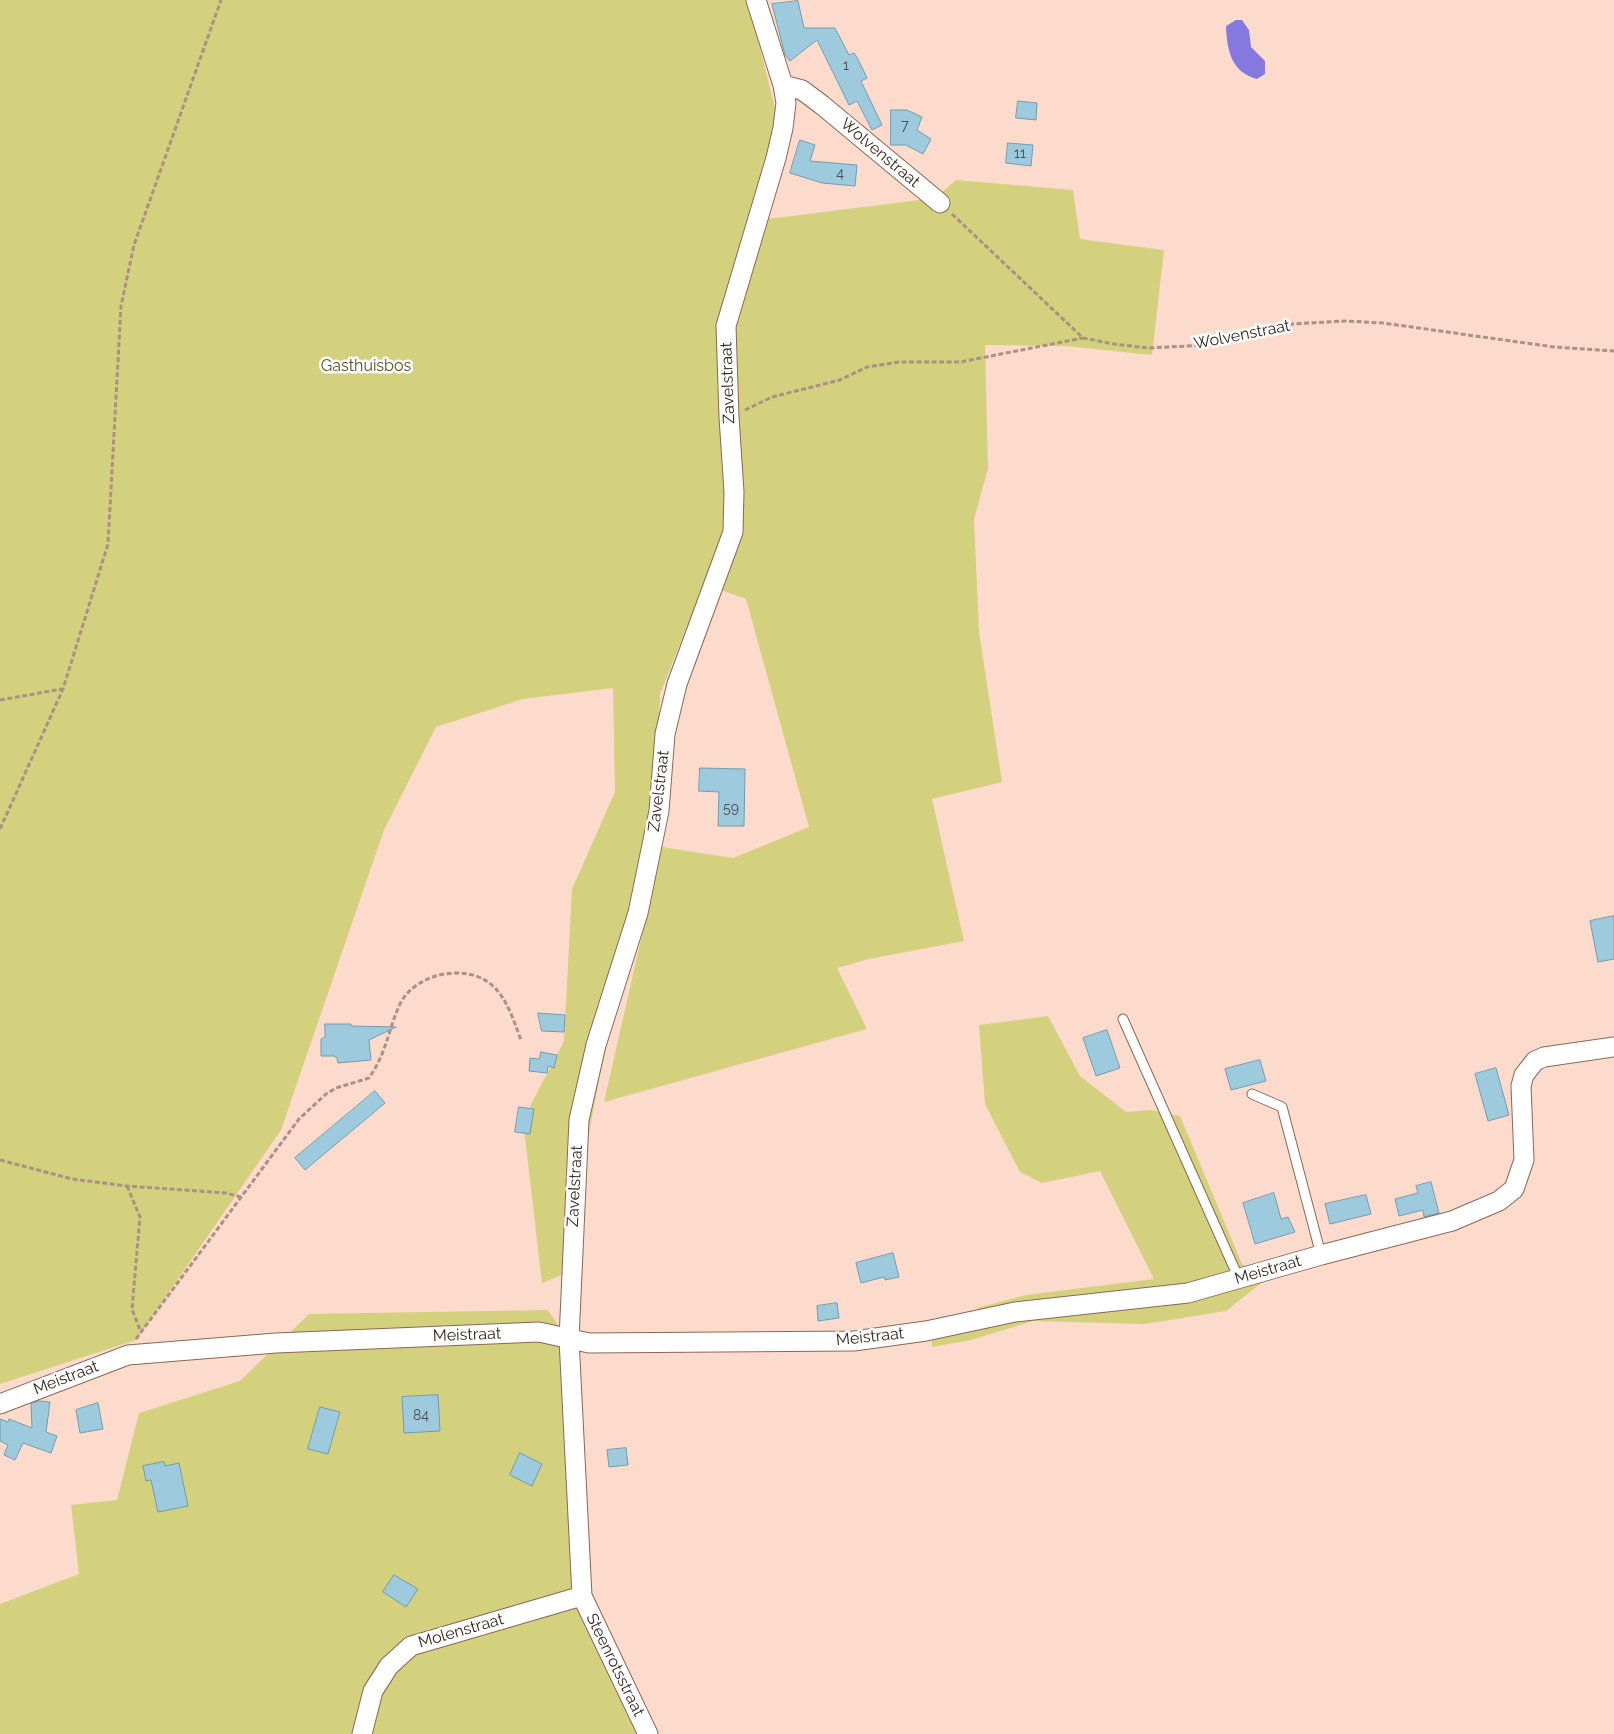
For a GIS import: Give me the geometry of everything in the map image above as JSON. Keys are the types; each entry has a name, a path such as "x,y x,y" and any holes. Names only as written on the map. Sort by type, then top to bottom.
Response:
{"street":[{"name":"Zavelstraat","path":"582,1596 569,1339 579,1120 596,1045 638,913 659,811 665,734 676,684 733,532 734,492 726,326 783,128 786,103 783,85 756,0"},
{"name":"Wolvenstraat","path":"783,85 802,90 822,105 940,203"},
{"name":"Meistraat","path":"0,1404 128,1355 276,1343 539,1332 589,1343 854,1341 926,1331 1015,1312 1188,1294 1321,1255 1452,1221 1490,1206 1506,1196 1519,1180 1524,1160 1521,1086 1528,1067 1534,1061 1544,1057 1614,1047"},
{"name":"Molenstraat","path":"362,1734 373,1691 389,1666 411,1646 582,1596"},
{"name":"Steenrotsstraat","path":"582,1596 648,1734"}],"lane":[{"path":"1123,1019 1239,1279"},
{"path":"1252,1094 1282,1107 1321,1255"}],"path":[{"path":"0,829 63,689 108,544 121,306 134,245 221,0"},
{"path":"940,203 1083,338"},
{"name":"Wolvenstraat","path":"1083,338 1148,348 1207,345 1255,331 1292,324 1345,321 1383,324 1554,347 1614,351"},
{"path":"729,417 772,397 840,380 867,367 899,362 960,362 1083,338"},
{"path":"0,700 63,689"},
{"path":"127,1186 140,1217 132,1309 141,1330 299,1119 326,1094 336,1088 369,1078 387,1044 400,1004 411,989 433,978 457,972 477,976 492,986 503,998 521,1040"},
{"path":"0,1160 72,1179 127,1186 226,1193 241,1197"}],"green space":[{"name":"Gasthuisbos","path":"0,0 748,0 777,116 752,221 935,198 956,180 1073,190 1080,239 1164,250 1152,355 1065,346 985,345 988,469 974,519 979,632 1002,782 932,799 964,941 869,959 837,968 867,1029 604,1102 662,847 733,858 809,827 746,599 704,584 660,694 656,803 638,910 599,1080 570,1235 574,1270 542,1283 523,1120 564,1041 572,889 615,792 613,688 523,699 436,727 384,830 281,1130 136,1340 0,1384"},
{"path":"1048,1016 1080,1076 1126,1112 1151,1110 1180,1116 1242,1264 1269,1277 1226,1311 1145,1324 1033,1321 971,1340 932,1347 932,1332 982,1323 977,1308 1026,1295 1154,1279 1100,1171 1042,1183 1020,1172 985,1104 979,1025"},
{"path":"548,1310 562,1331 575,1593 402,1643 358,1734 0,1734 0,1604 79,1574 71,1505 117,1500 139,1413 240,1381 309,1314"},
{"path":"579,1604 639,1734 373,1734 381,1689 412,1654"}],"shaded area":[{"path":"1236,20 1242,20 1249,30 1251,47 1265,61 1265,74 1257,79 1241,71 1232,59 1229,51 1226,26"}],"building":[{"path":"798,1 804,28 835,28 849,55 854,53 867,78 861,81 882,125 872,130 857,101 849,105 817,40 790,61 785,55 772,4"},
{"path":"1018,101 1037,103 1036,120 1016,118"},
{"path":"891,110 907,110 922,117 917,130 931,139 923,154 906,145 891,145"},
{"path":"800,140 815,145 810,161 857,165 855,186 822,183 790,173"},
{"path":"1008,143 1033,145 1031,166 1006,163"},
{"path":"700,768 745,769 744,826 718,826 719,792 699,791"},
{"path":"1614,916 1614,959 1598,962 1590,921"},
{"path":"538,1013 565,1015 564,1032 542,1031"},
{"path":"325,1024 396,1027 369,1040 371,1060 338,1063 337,1058 334,1056 321,1056 321,1039 325,1037"},
{"path":"1107,1030 1120,1068 1096,1076 1083,1038"},
{"path":"541,1052 557,1055 554,1068 548,1066 547,1073 529,1071 530,1058 539,1059"},
{"path":"1260,1060 1266,1081 1231,1090 1225,1069"},
{"path":"1496,1068 1509,1115 1488,1121 1475,1074"},
{"path":"375,1091 385,1103 305,1170 295,1158"},
{"path":"519,1107 534,1109 530,1134 515,1132"},
{"path":"1431,1182 1439,1213 1424,1217 1423,1210 1399,1216 1395,1199 1418,1193 1416,1186"},
{"path":"1274,1193 1281,1219 1288,1217 1295,1232 1255,1244 1243,1203"},
{"path":"1366,1195 1371,1214 1330,1224 1325,1204"},
{"path":"893,1253 899,1277 885,1280 884,1277 861,1283 856,1263"},
{"path":"837,1303 839,1318 818,1321 817,1306"},
{"path":"438,1395 440,1431 404,1433 402,1397"},
{"path":"39,1401 50,1402 46,1432 57,1436 51,1453 23,1443 15,1460 4,1455 8,1445 0,1441 0,1419 8,1422 9,1419 32,1428 31,1404"},
{"path":"98,1403 103,1429 80,1433 76,1410"},
{"path":"320,1407 340,1412 328,1454 308,1449"},
{"path":"626,1448 628,1465 609,1467 607,1450"},
{"path":"520,1453 542,1464 532,1486 510,1475"},
{"path":"164,1462 165,1466 179,1463 188,1506 158,1512 151,1480 146,1481 143,1466"},
{"path":"394,1575 418,1589 406,1607 383,1592"}]}
